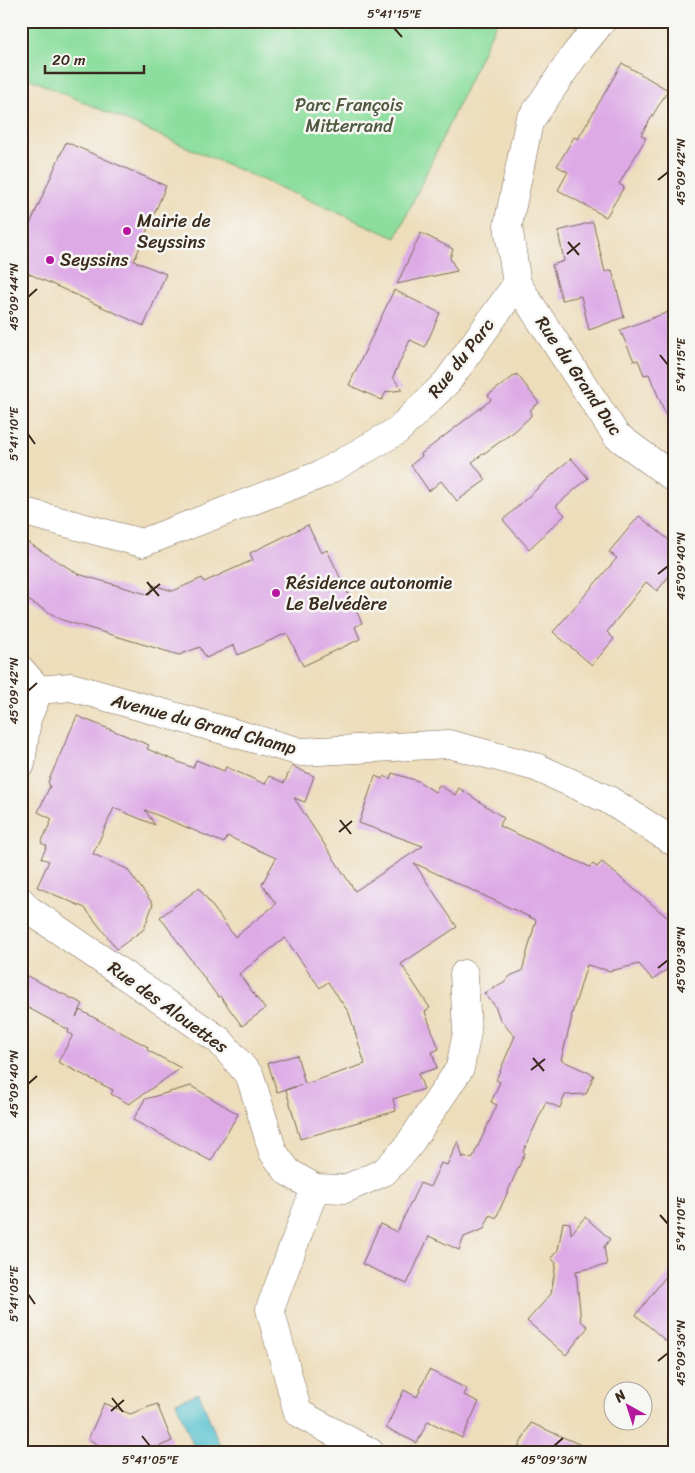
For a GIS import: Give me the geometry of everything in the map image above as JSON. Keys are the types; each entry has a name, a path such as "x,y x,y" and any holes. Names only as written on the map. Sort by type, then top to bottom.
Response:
{"street":[{"path":"517,284 508,225 530,122 576,53 602,21"},
{"name":"Rue du Grand Duc","path":"517,284 616,435 674,478"},
{"name":"Rue du Parc","path":"21,511 142,543 322,474 396,431 447,382 517,284"},
{"path":"21,670 39,690 28,719 21,764"},
{"name":"Avenue du Grand Champ","path":"39,690 71,687 301,752 449,744 536,767 609,800 674,842"},
{"name":"Rue des Alouettes","path":"21,901 28,909 220,1040 250,1076 273,1152 288,1172 315,1188 345,1190 384,1172 406,1149 460,1068 467,1032 464,974"},
{"path":"315,1188 270,1309 298,1413 370,1452"}],"green space":[{"name":"Parc François Mitterrand","path":"21,21 497,21 396,238 21,75"}],"water":[{"path":"199,1393 221,1448 212,1452 189,1452 187,1448 193,1445 176,1402"}],"building":[{"path":"622,63 668,90 641,135 646,138 619,184 624,187 606,217 558,190 568,172 557,166 574,137 578,139"},
{"name":"Mairie de Seyssins","path":"66,142 166,186 134,261 166,274 144,326 21,270 21,245"},
{"path":"593,222 605,272 612,270 624,317 589,330 581,296 562,300 552,265 564,261 558,231"},
{"path":"421,233 453,249 450,258 457,271 397,284"},
{"path":"394,290 440,313 425,347 410,340 393,377 402,390 386,392 382,400 349,385"},
{"path":"674,310 673,432 649,374 644,375 638,360 634,361 620,330"},
{"path":"517,374 539,403 531,409 531,416 515,431 472,462 486,480 457,501 441,481 429,491 411,465 422,456 421,454 491,400 488,395"},
{"path":"571,458 588,478 556,506 565,515 529,549 503,520"},
{"path":"639,516 674,544 674,570 657,591 646,582 607,632 614,639 592,665 553,632 617,558 609,552"},
{"path":"308,525 321,553 327,550 362,623 355,627 360,639 303,666 287,633 238,655 234,645 206,658 200,647 179,655 62,620 21,596 21,538 78,574 150,595 153,585 173,591 202,578 204,582 253,560 250,553"},
{"path":"77,716 149,745 147,749 193,768 196,760 224,771 226,767 265,784 269,776 284,783 292,766 314,776 305,802 294,798 355,891 423,846 359,823 375,776 382,779 384,776 390,779 392,773 418,781 435,792 439,785 455,795 459,788 504,818 499,826 590,867 593,864 597,867 602,862 674,923 674,964 653,980 639,964 610,971 587,965 571,1017 561,1060 594,1075 586,1094 565,1095 560,1108 546,1102 496,1218 490,1215 484,1229 464,1237 459,1250 429,1236 407,1284 362,1264 380,1224 397,1232 420,1183 430,1187 441,1163 447,1165 458,1141 463,1158 464,1156 472,1159 497,1105 491,1102 500,1082 496,1080 515,1036 500,1019 495,1006 484,993 504,983 510,976 522,971 536,920 414,863 457,927 401,964 430,1008 425,1012 439,1049 432,1052 437,1068 418,1074 424,1089 393,1099 396,1111 300,1139 286,1090 301,1085 277,1092 268,1063 297,1055 305,1084 365,1064 349,1013 328,982 320,988 285,938 239,974 265,1009 242,1026 220,996 218,997 160,917 199,888 235,937 276,904 262,884 276,858 227,836 224,843 145,810 155,825 114,808 93,854 127,869 153,904 144,929 117,949 85,908 37,887 49,861 41,858 47,846 41,843 52,819 38,812 50,786 48,782"},
{"path":"21,973 83,1004 76,1017 80,1010 148,1047 147,1050 181,1068 129,1104 111,1094 113,1090 58,1062 73,1035 68,1033 69,1030 21,1004"},
{"path":"191,1086 238,1114 211,1161 133,1120 145,1099"},
{"path":"585,1217 610,1239 604,1247 607,1265 576,1271 581,1321 588,1327 566,1355 527,1321 551,1294 556,1263 551,1258 558,1250 563,1222 570,1223 571,1234"},
{"path":"674,1266 674,1348 636,1315"},
{"path":"429,1370 467,1389 464,1395 479,1402 462,1438 428,1421 417,1443 386,1428 404,1390 417,1397"},
{"path":"104,1403 130,1414 157,1404 172,1441 146,1452 111,1452 88,1439"},
{"path":"531,1423 597,1452 516,1452"}],"place":[{"name":"Mairie de Seyssins","path":"127,231"},
{"name":"Seyssins","path":"50,260"},
{"name":"Résidence autonomie Le Belvédère","path":"276,593"}]}
